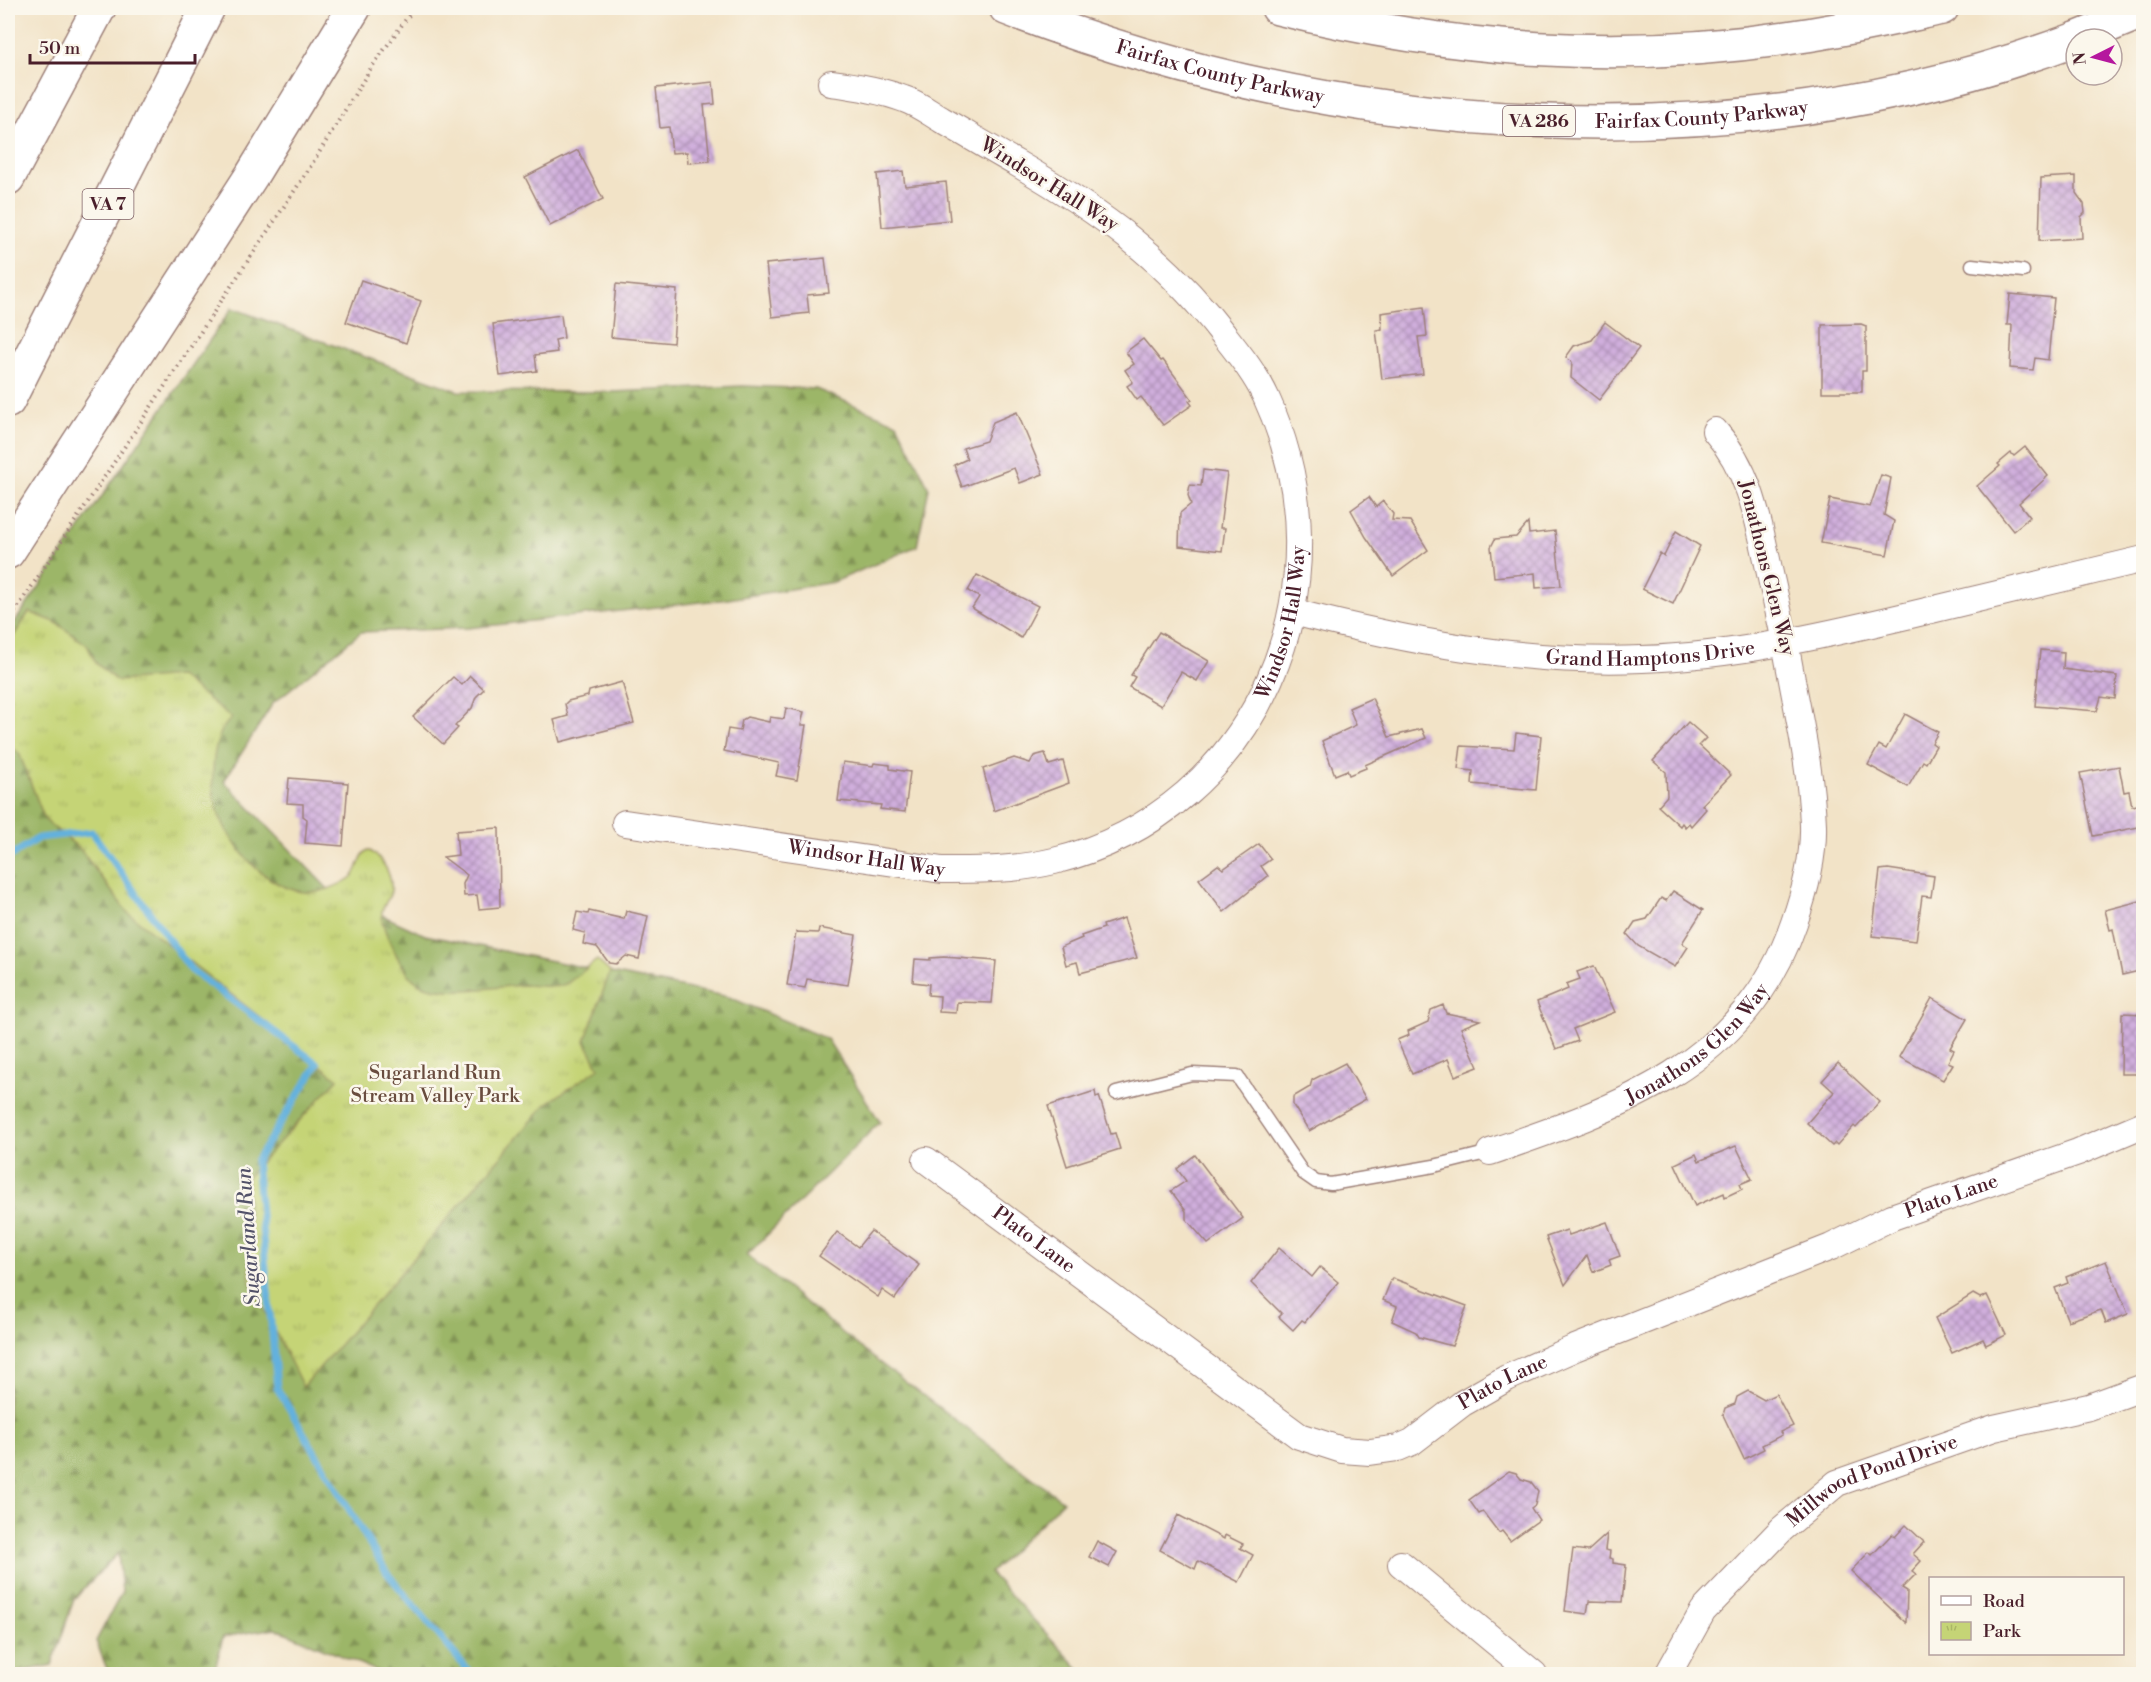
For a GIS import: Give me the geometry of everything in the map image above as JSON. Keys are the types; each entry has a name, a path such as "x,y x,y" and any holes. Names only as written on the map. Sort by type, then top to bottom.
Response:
{"highway":[{"path":"8,178 99,8"},
{"name":"VA 7","path":"8,401 208,8"},
{"path":"8,552 252,175 354,8"},
{"path":"252,175 375,8"},
{"name":"Fairfax County Parkway","path":"1006,8 1079,35 1264,86 1455,116 1526,121 1677,120 1749,116 1818,107 1960,77 2020,60 2064,44"},
{"path":"1278,8 1350,25 1454,43 1586,51 1728,45 1799,36 1942,8"},
{"name":"Fairfax County Parkway","path":"2106,27 2144,11"},
{"path":"2124,27 2144,22"}],"street":[{"name":"Windsor Hall Way","path":"625,823 942,870 986,870 1056,860 1094,848 1132,830 1166,808 1218,760 1249,720 1269,684 1283,650 1293,612 1299,565 1299,520 1293,476 1281,433 1265,394 1238,352 1203,308 1164,266 1125,232 1080,200 908,100 868,88 831,83"},
{"name":"Jonathons Glen Way","path":"1490,1152 1547,1133 1648,1090 1682,1070 1715,1044 1736,1022 1768,978 1789,939 1802,901 1813,827 1809,780 1786,644 1753,494 1740,465 1715,431"},
{"name":"Grand Hamptons Drive","path":"1293,612 1489,652 1567,659 1641,659 1688,656 1786,644 2144,559"},
{"name":"Plato Lane","path":"926,1160 1299,1436 1342,1450 1370,1452 1398,1448 1412,1443 1463,1403 1507,1378 1575,1348 1831,1247 1892,1216 2078,1152 2144,1124"},
{"name":"Millwood Pond Drive","path":"1668,1674 1703,1611 1782,1529 1837,1484 1994,1428 2089,1407 2144,1387"},
{"path":"1401,1564 1534,1674"}],"lane":[{"path":"1972,265 2023,271"},
{"name":"Jonathons Glen Way","path":"1116,1093 1192,1074 1237,1076 1303,1173 1323,1183 1331,1184 1434,1166 1490,1152"}],"path":[{"path":"8,622 309,169 369,71 414,8"}],"green space":[{"path":"232,308 458,391 613,392 743,386 816,389 897,423 929,488 917,546 834,582 728,599 468,628 361,632 273,703 224,781 331,892 425,935 729,997 827,1039 880,1122 747,1255 872,1357 1063,1501 990,1573 1084,1674 384,1674 275,1628 223,1637 214,1674 109,1674 96,1641 122,1592 118,1553 74,1599 52,1665 8,1674 8,632"},
{"name":"Sugarland Run Stream Valley Park","path":"29,612 55,622 87,645 96,663 117,681 179,676 232,718 224,726 217,741 213,790 217,809 238,847 252,865 270,879 288,888 308,892 328,889 347,880 355,873 365,852 368,850 373,853 382,862 391,885 390,894 382,912 384,928 407,972 422,985 449,990 523,985 560,986 597,960 610,972 585,1041 599,1068 546,1104 303,1387 250,1281 247,1177 338,1079 127,912 80,849 45,820 19,753 8,745 8,645"}],"building":[{"path":"713,82 715,104 704,105 710,161 688,163 687,152 672,153 669,127 660,128 656,88"},
{"path":"578,150 603,199 550,226 525,177"},
{"path":"903,171 905,186 946,182 950,220 882,227 877,174"},
{"path":"2076,176 2076,193 2084,204 2085,213 2081,217 2082,238 2039,241 2041,178"},
{"path":"825,258 829,293 807,295 809,313 772,317 766,264"},
{"path":"361,280 421,301 406,343 346,322"},
{"path":"616,284 677,290 673,343 611,337"},
{"path":"2010,294 2054,298 2048,360 2035,358 2033,370 2010,368 2012,325 2007,325"},
{"path":"1424,307 1427,336 1418,337 1423,374 1382,379 1376,330 1382,329 1381,313"},
{"path":"561,315 564,338 555,340 557,352 535,355 537,371 500,376 493,324"},
{"path":"1605,322 1639,348 1599,400 1571,378 1572,362 1566,357 1574,346 1592,340"},
{"path":"1861,324 1866,326 1866,371 1862,371 1862,392 1822,392 1822,325"},
{"path":"1143,339 1161,361 1163,360 1192,399 1189,401 1192,405 1163,425 1141,397 1137,400 1127,386 1133,382 1125,370 1134,364 1126,352"},
{"path":"1017,412 1043,474 1020,483 1014,468 962,487 954,465 967,459 963,448 986,441 993,422"},
{"path":"2025,447 2048,476 2019,503 2030,517 2013,531 1977,486 2011,453 2014,456"},
{"path":"1203,470 1227,473 1220,528 1225,528 1222,551 1179,546 1180,513 1191,504 1188,495 1190,485 1201,486"},
{"path":"1881,475 1891,478 1884,515 1894,521 1887,555 1821,543 1830,499 1870,507"},
{"path":"1369,497 1376,507 1383,501 1393,514 1392,520 1410,521 1428,550 1393,576 1366,537 1351,510"},
{"path":"1528,523 1529,534 1555,531 1561,586 1536,588 1535,573 1494,577 1491,547 1495,539 1516,537"},
{"path":"1676,531 1700,546 1673,604 1642,589 1660,553 1664,556"},
{"path":"977,575 1038,606 1021,638 972,608 979,597 968,591"},
{"path":"1159,632 1209,661 1197,681 1181,672 1161,706 1129,687 1135,677 1131,675"},
{"path":"2040,650 2064,652 2063,669 2117,676 2115,699 2101,697 2097,711 2035,706"},
{"path":"470,676 484,689 476,697 472,708 455,726 458,728 443,744 413,717 453,677 462,685"},
{"path":"622,682 634,723 560,742 554,720 568,716 565,704 568,701 588,696 589,691"},
{"path":"1372,698 1389,737 1422,729 1426,738 1365,765 1366,768 1349,775 1347,770 1335,775 1322,741 1356,725 1349,708"},
{"path":"786,708 804,712 801,725 806,725 797,780 776,776 779,763 724,751 728,729 740,731 742,720 747,717 769,722 770,717 784,719"},
{"path":"1905,714 1938,732 1932,743 1936,746 1926,763 1923,761 1908,787 1868,765 1879,745 1886,749"},
{"path":"1688,722 1706,738 1699,745 1731,775 1702,805 1706,809 1691,826 1689,823 1685,827 1682,823 1680,826 1658,806 1667,796 1666,772 1653,761"},
{"path":"1516,733 1541,736 1536,790 1472,784 1473,771 1458,769 1461,746 1514,749"},
{"path":"1045,753 1049,765 1063,761 1069,783 994,811 983,769 1014,758 1030,763 1034,756"},
{"path":"843,762 873,766 874,763 890,765 890,769 910,772 905,812 880,809 881,805 838,801"},
{"path":"2119,766 2124,792 2129,791 2132,806 2144,803 2144,826 2093,836 2080,773"},
{"path":"289,778 348,783 343,846 305,843 307,819 303,816 303,804 287,803"},
{"path":"499,828 500,907 479,909 477,895 464,896 463,884 467,875 443,857 458,855 456,831"},
{"path":"1259,844 1271,859 1261,866 1268,876 1224,912 1199,879 1218,865 1223,869"},
{"path":"1888,869 1934,876 1931,897 1922,896 1916,941 1872,936 1880,870"},
{"path":"1673,891 1703,910 1682,943 1688,947 1675,967 1638,946 1627,934 1635,922 1647,919 1661,898 1666,901"},
{"path":"2144,900 2144,970 2122,975 2113,929 2110,930 2105,910"},
{"path":"589,911 624,919 626,911 648,916 639,959 626,956 616,964 609,963 597,947 583,944 585,933 573,930 577,912 588,914"},
{"path":"1124,918 1137,958 1080,973 1077,962 1066,965 1061,947 1082,938 1081,936 1104,928 1103,925"},
{"path":"819,928 856,935 848,985 807,979 805,988 787,985 796,932 818,933"},
{"path":"930,958 996,961 992,1003 957,1002 956,1013 939,1012 940,996 928,995 929,984 913,982 915,959 930,960"},
{"path":"1594,966 1615,1012 1573,1029 1578,1041 1556,1049 1537,1002 1568,989 1566,984 1580,979 1577,972"},
{"path":"1932,998 1967,1019 1950,1048 1954,1050 1948,1062 1953,1064 1943,1080 1899,1057"},
{"path":"1443,1005 1446,1013 1480,1020 1461,1028 1478,1067 1455,1076 1448,1059 1412,1074 1397,1040 1409,1035 1408,1031 1428,1022 1431,1010"},
{"path":"2122,1013 2144,1014 2144,1074 2121,1074"},
{"path":"1345,1063 1366,1099 1309,1131 1293,1105 1293,1097 1310,1087 1312,1080"},
{"path":"1838,1063 1880,1102 1856,1128 1854,1126 1837,1145 1835,1143 1832,1146 1807,1123 1834,1092 1822,1081"},
{"path":"1095,1091 1096,1097 1099,1096 1111,1134 1115,1133 1120,1149 1067,1166 1048,1106"},
{"path":"1736,1146 1752,1179 1740,1184 1742,1189 1725,1197 1724,1193 1695,1206 1675,1164 1696,1154 1699,1161"},
{"path":"1195,1155 1243,1218 1208,1244 1186,1219 1186,1211 1171,1191 1186,1181 1177,1169"},
{"path":"1607,1222 1620,1256 1609,1260 1611,1265 1593,1272 1587,1255 1565,1285 1546,1237 1567,1230 1569,1235"},
{"path":"871,1231 919,1265 895,1299 882,1290 878,1297 819,1256 837,1232 858,1247"},
{"path":"1279,1248 1312,1277 1320,1267 1338,1282 1305,1322 1302,1320 1293,1330 1279,1317 1282,1314 1251,1283"},
{"path":"2106,1261 2128,1314 2106,1323 2101,1310 2068,1321 2055,1288 2068,1283 2066,1277"},
{"path":"1392,1278 1467,1306 1452,1346 1419,1337 1416,1332 1392,1321 1397,1306 1383,1300"},
{"path":"1973,1294 1980,1298 1987,1295 2006,1335 1986,1345 1983,1339 1952,1353 1935,1318"},
{"path":"1748,1391 1764,1400 1776,1394 1793,1426 1780,1432 1782,1435 1762,1445 1764,1449 1744,1459 1723,1415 1725,1408 1735,1404 1737,1397"},
{"path":"1509,1471 1531,1482 1538,1491 1535,1505 1531,1508 1539,1520 1510,1541 1502,1531 1499,1533 1483,1512 1479,1514 1469,1500"},
{"path":"1178,1515 1224,1539 1225,1535 1243,1544 1240,1548 1253,1555 1239,1582 1198,1561 1195,1569 1160,1550"},
{"path":"1906,1525 1924,1542 1913,1554 1921,1561 1912,1571 1916,1574 1902,1588 1907,1591 1906,1623 1851,1571 1869,1552 1872,1555 1892,1534 1895,1537"},
{"path":"1607,1534 1605,1550 1610,1551 1609,1558 1613,1559 1613,1563 1626,1565 1622,1602 1589,1601 1587,1614 1565,1611 1573,1549 1588,1551"},
{"path":"1097,1541 1117,1552 1109,1567 1089,1557"}],"waterway":[{"name":"Sugarland Run","path":"8,858 38,838 92,832 191,970 318,1064 256,1161 277,1388 387,1573 471,1674"}]}
